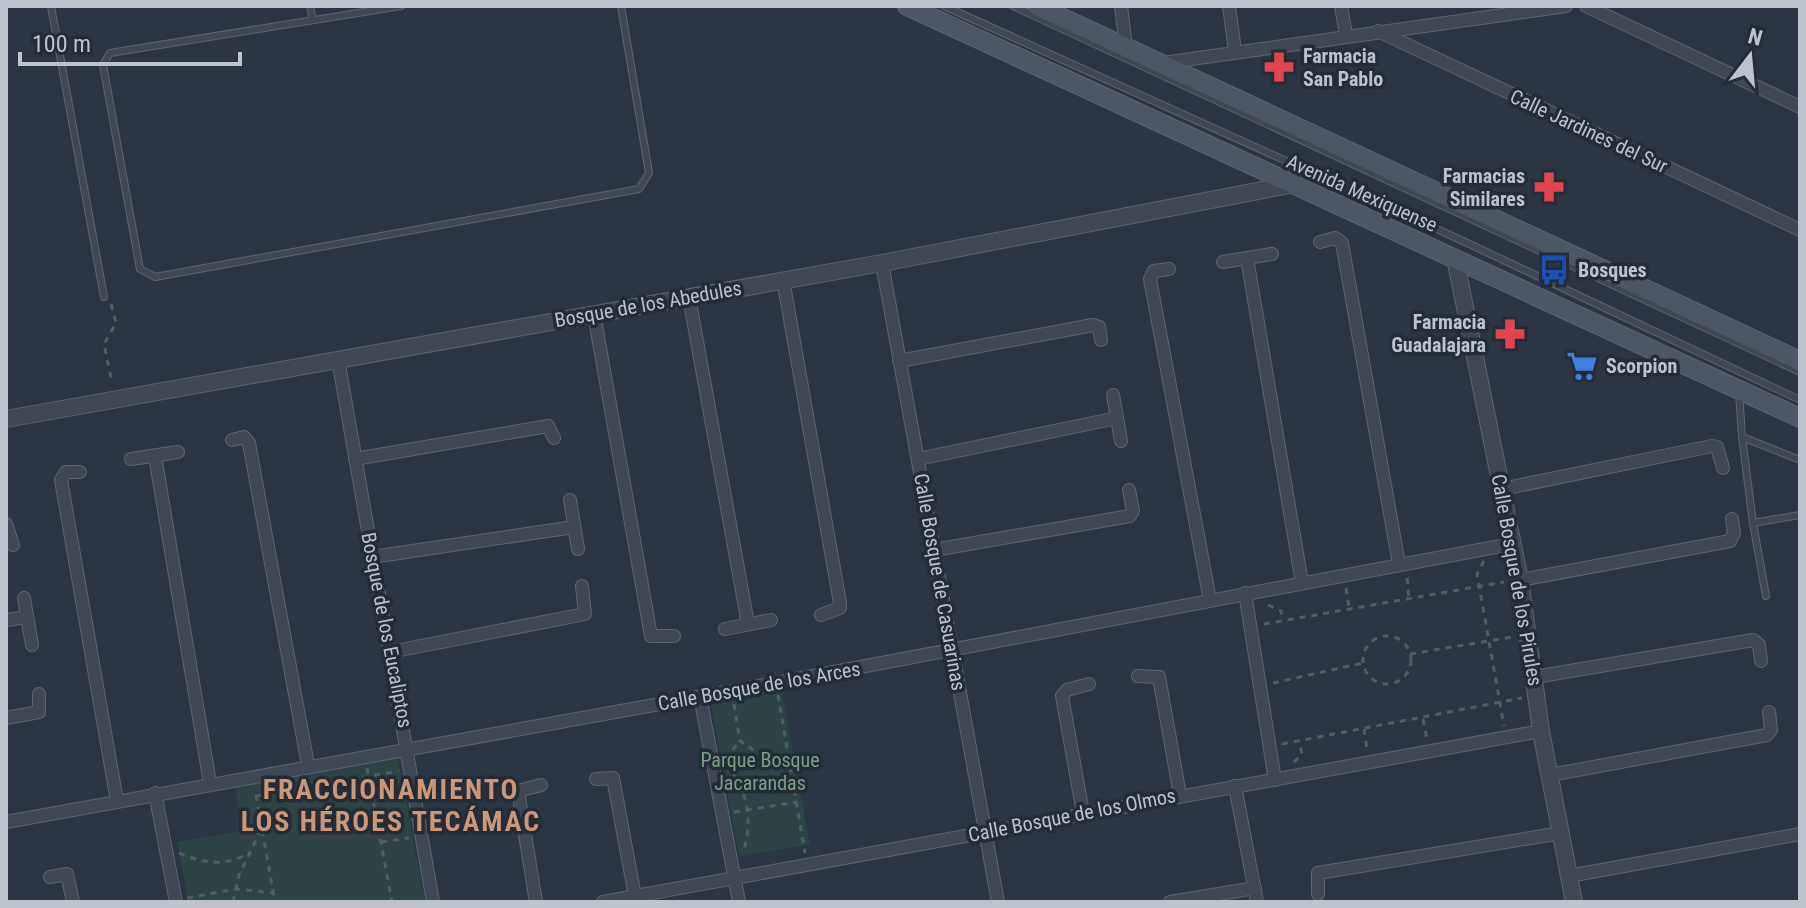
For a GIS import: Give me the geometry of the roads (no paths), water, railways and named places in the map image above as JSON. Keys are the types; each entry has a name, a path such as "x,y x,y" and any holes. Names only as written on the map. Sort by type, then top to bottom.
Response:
{"main road":[{"name":"Avenida Mexiquense","path":"907,6 1289,185 1455,258 1800,418"},
{"name":"Avenida Mexiquense","path":"1037,6 1800,361"}],"street":[{"path":"1121,6 1126,47"},
{"path":"1229,6 1235,51"},
{"path":"1341,6 1346,35"},
{"path":"1160,63 1566,6"},
{"path":"1586,6 1800,107"},
{"name":"Calle Jardines del Sur","path":"1378,31 1800,230"},
{"name":"Bosque de los Abedules","path":"6,419 882,263 1289,185"},
{"path":"1320,242 1335,238 1342,243 1402,564"},
{"path":"1223,262 1272,254"},
{"path":"1247,258 1302,583"},
{"name":"Calle Bosque de los Pirules","path":"1455,258 1520,580 1541,731 1574,902"},
{"name":"Calle Bosque de Casuarinas","path":"882,263 998,902"},
{"path":"1169,269 1154,271 1150,279 1210,600"},
{"path":"783,279 840,603 840,608 834,612 821,615"},
{"path":"689,297 748,624"},
{"path":"594,314 651,636 674,636"},
{"path":"899,361 1093,325 1099,327 1101,340"},
{"name":"Bosque de los Eucaliptos","path":"338,359 409,749 409,769 433,902"},
{"path":"1113,395 1121,441"},
{"path":"918,459 1117,418"},
{"path":"355,459 548,426 554,438"},
{"path":"232,440 244,437 249,443 308,765"},
{"path":"1502,489 1712,446 1717,447 1723,468"},
{"path":"131,459 178,452"},
{"path":"155,456 210,783"},
{"path":"80,472 66,472 61,480 117,801"},
{"path":"934,550 1130,516 1133,511 1129,490"},
{"path":"570,500 578,549"},
{"path":"1520,580 1730,541 1734,533 1732,519"},
{"path":"6,524 13,545"},
{"path":"372,557 574,527"},
{"name":"Calle Bosque de los Arces","path":"6,822 252,775 776,683 1511,544"},
{"path":"390,652 585,614 582,586"},
{"path":"1245,593 1275,780"},
{"path":"24,598 32,645"},
{"path":"6,620 27,617"},
{"path":"725,629 771,620"},
{"path":"1535,677 1753,640 1759,645 1761,661"},
{"path":"1138,676 1155,674 1159,677 1180,795"},
{"path":"1083,813 1062,696 1067,690 1089,684"},
{"path":"6,718 39,712 39,694"},
{"path":"700,696 739,902"},
{"path":"1550,775 1767,735 1771,730 1769,712"},
{"name":"Calle Bosque de los Olmos","path":"603,902 1541,731"},
{"path":"596,779 613,778 635,896"},
{"path":"536,902 518,791 541,785"},
{"path":"1235,786 1257,902"},
{"path":"155,793 176,901"},
{"path":"1318,894 1318,873 1561,833"},
{"path":"1569,876 1800,834"},
{"path":"50,877 67,874 73,902"},
{"path":"1170,902 1255,888"}],"lane":[{"path":"51,6 104,297"},
{"path":"310,6 313,20"},
{"path":"401,6 110,53 105,58 103,65 140,269 146,275 155,277 639,189 649,173 621,6"},
{"path":"944,6 1463,241 1800,400"},
{"path":"1013,6 1800,372"},
{"path":"1738,389 1753,523 1766,596"},
{"path":"1742,437 1800,460"},
{"path":"1753,523 1800,515"}],"place":[{"name":"Farmacia San Pablo","path":"1279,67"},
{"name":"Farmacias Similares","path":"1549,187"},
{"name":"Bosques","path":"1554,270"},
{"name":"Farmacia Guadalajara","path":"1510,334"},
{"name":"Scorpion","path":"1582,366"}],"district":[{"name":"FRACCIONAMIENTO LOS HÉROES TECÁMAC","path":"391,805"}],"park label":[{"name":"Parque Bosque Jacarandas","path":"760,772"}]}
